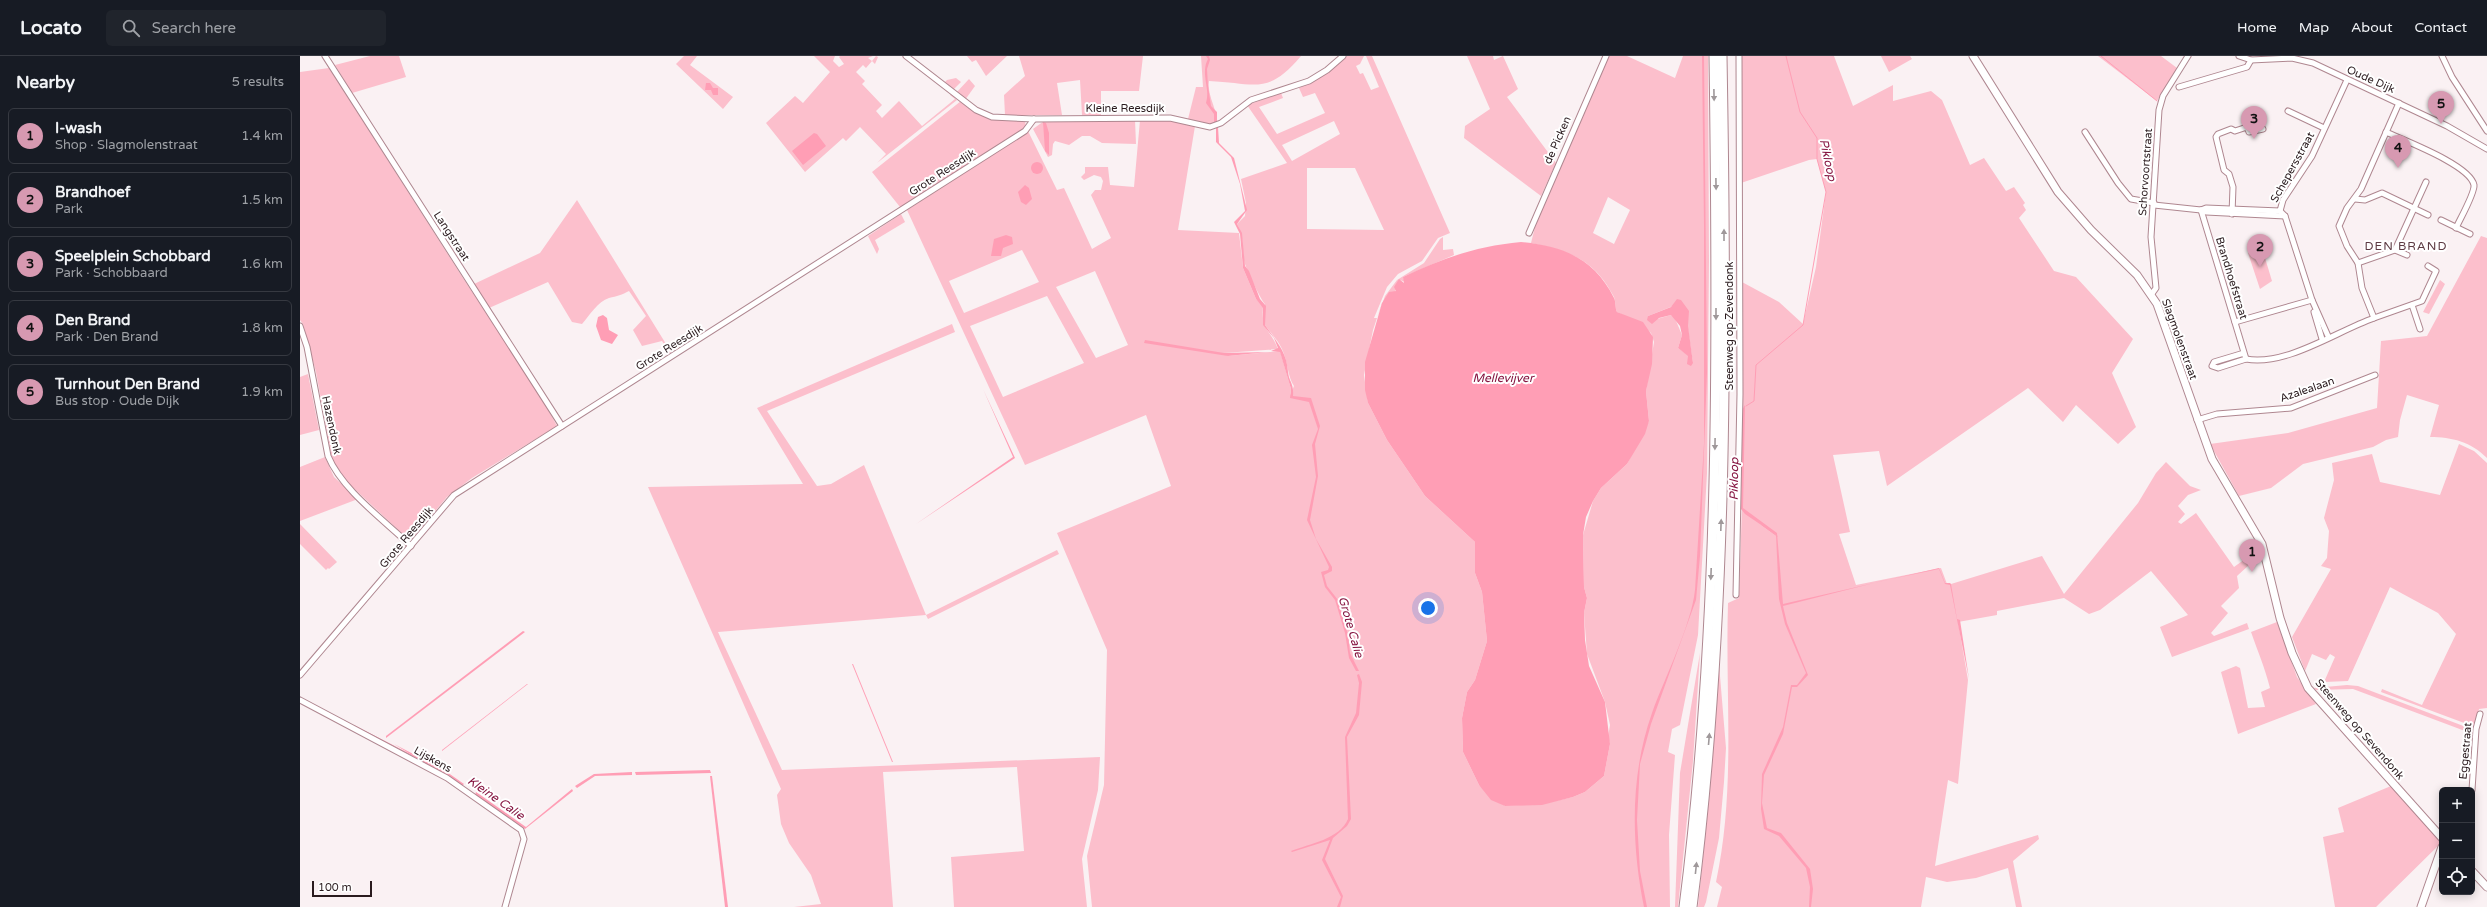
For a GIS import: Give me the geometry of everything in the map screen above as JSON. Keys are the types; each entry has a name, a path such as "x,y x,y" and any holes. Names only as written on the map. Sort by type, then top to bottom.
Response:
{"highway":[{"path":"1684,907 1703,711 1715,477 1716,230 1714,56"},
{"path":"1692,907 1711,711 1719,577 1724,345 1722,56"}],"street":[{"name":"Langstraat","path":"325,56 562,426"},
{"name":"Kleine Reesdijk","path":"906,56 984,114 992,117 1034,119 1170,118 1213,126 1221,123 1251,100 1309,81 1327,70 1343,56"},
{"name":"de Picken","path":"1529,233 1606,56"},
{"name":"Steenweg op Zevendonk","path":"1736,595 1740,394 1739,56"},
{"name":"Slagmolenstraat","path":"1972,56 2068,204 2137,275 2151,295 2169,336 2197,420 2212,459 2262,544 2269,576"},
{"name":"Schorvoortstraat","path":"2151,295 2156,288 2151,237 2160,104 2188,56"},
{"name":"Oude Dijk","path":"2239,56 2251,60 2300,59 2460,132 2487,149"},
{"path":"2442,56 2452,77 2487,130"},
{"path":"2179,87 2247,67 2251,60"},
{"name":"Schepersstraat","path":"2273,214 2280,210 2283,200 2306,166 2348,80"},
{"path":"2374,318 2362,288 2358,263 2347,246 2339,224 2361,189 2399,103"},
{"name":"Schepersstraat","path":"2288,111 2324,128"},
{"name":"Grote Reesdijk","path":"300,675 454,495 1025,131 1034,119"},
{"path":"2232,212 2233,187 2218,150 2217,136 2231,129 2235,131 2247,127 2249,132 2263,129"},
{"path":"2085,132 2130,199 2154,204 2201,210 2206,208 2232,212 2285,216"},
{"path":"2386,132 2457,165 2473,183 2474,190 2456,228"},
{"path":"2395,250 2426,182"},
{"path":"2354,199 2365,200 2382,193 2428,215"},
{"name":"Brandhoefstraat","path":"2201,210 2246,359"},
{"path":"2280,210 2285,216 2312,300 2322,340"},
{"path":"2441,220 2470,234"},
{"path":"2358,263 2395,250 2407,255"},
{"path":"2244,353 2214,362 2212,366 2218,368 2246,359 2277,359 2328,336 2423,300 2436,271 2428,266"},
{"path":"2235,322 2265,314 2272,309 2279,309 2312,300"},
{"path":"2412,305 2420,329"},
{"path":"2314,307 2328,336"},
{"name":"Hazendonk","path":"300,326 307,347 328,456 333,468 344,482 411,546"},
{"name":"Azalealaan","path":"2197,420 2217,414 2291,408 2375,375"},
{"name":"Steenweg op Sevendonk","path":"2269,576 2280,618 2292,653 2308,688 2439,835"},
{"name":"Lijskens","path":"300,700 448,778 521,830 524,839 505,907"},
{"name":"Eggestraat","path":"2472,787 2476,729 2480,714"},
{"path":"2421,907 2439,856"},
{"path":"2475,874 2487,887"}],"shaded area":[{"path":"370,56 399,56 406,77 352,93 335,65"},
{"path":"684,56 697,56 690,65 733,97 723,109 676,64"},
{"path":"814,56 835,56 833,61 839,67 844,64 839,57 840,56 873,56 868,58 872,61 866,68 863,65 856,72 865,81 862,84 882,105 876,111 882,118 899,101 922,126 955,99 950,95 951,94 957,100 877,163 886,154 860,127 846,141 843,138 805,172 766,123 795,96 803,103 830,72"},
{"path":"876,56 878,57 875,64 872,61"},
{"path":"967,56 1007,56 986,76 976,60 972,62"},
{"path":"1019,56 1143,56 1139,91 1101,91 1101,115 1082,115 1080,80 1057,83 1062,115 1005,115 1004,95 1025,76"},
{"path":"1201,56 1301,56 1289,69 1279,77 1269,82 1250,85 1209,81 1209,92 1217,118 1217,123 1206,124 1188,119 1196,87 1203,87"},
{"path":"1347,56 1364,56 1360,64 1356,66 1360,74 1363,73 1371,90 1379,87 1366,56 1372,56 1450,233 1438,238 1422,261 1398,274 1387,287 1374,318 1377,318 1373,330 1364,375 1368,403 1387,440 1425,496 1475,542 1475,573 1482,592 1487,641 1475,680 1467,692 1462,718 1463,752 1479,785 1505,806 1542,804 1573,797 1585,792 1604,776 1610,744 1608,737 1610,725 1605,702 1587,654 1584,613 1587,598 1584,587 1583,535 1593,501 1601,488 1627,464 1649,421 1646,391 1654,342 1651,333 1639,323 1617,312 1614,297 1598,274 1589,266 1570,254 1531,243 1536,223 1609,56 1627,56 1675,78 1683,56 1708,56 1709,261 1707,473 1698,635 1680,725 1672,729 1668,752 1675,755 1669,835 1670,907 1092,907 1087,856 1104,785 1107,650 1057,533 1171,486 1146,415 1025,465 907,210 1028,131 1057,190 1064,188 1092,249 1111,238 1091,195 1095,190 1101,190 1103,181 1101,177 1094,175 1084,180 1081,177 1085,173 1085,167 1108,167 1110,185 1134,187 1140,120 1173,121 1195,126 1178,230 1239,233 1243,268 1256,299 1263,307 1265,326 1278,349 1224,353 1228,356 1280,351 1291,389 1290,396 1294,386 1290,379 1282,350 1265,325 1265,304 1245,263 1242,237 1237,224 1245,216 1246,203 1241,179 1287,163 1247,105 1281,93 1283,98 1259,107 1277,134 1325,113 1315,93 1303,97 1299,88 1324,75","holes":["1334,121 1340,134 1292,161 1282,145","1307,168 1355,168 1384,230 1307,229","1608,197 1630,210 1614,244 1593,233","1022,250 1039,282 964,313 949,281","1095,271 1128,345 1096,358 1056,287","1047,296 1084,363 1003,397 970,326","1673,306 1687,323 1693,363 1689,356 1678,348 1682,335 1674,316 1671,315 1657,319 1648,316"]},
{"path":"1467,56 1493,56 1494,60 1503,56 1518,89 1507,97 1556,163 1541,196 1464,138 1465,126 1490,109"},
{"path":"1741,56 1834,56 1853,106 1893,85 1893,101 1931,91 1942,100 1970,165 1984,158 2006,191 2014,187 2025,203 2023,205 2026,210 2019,218 2054,271 2076,277 2133,339 2112,373 2136,427 2118,444 2076,405 2063,422 2028,388 1887,486 1879,451 1833,455 1850,532 1839,534 1856,585 1941,568 1947,584 1951,584 2042,556 2064,594 2138,503 2156,473 2166,462 2190,486 2201,490 2188,495 2178,506 2185,514 2178,522 2181,524 2196,513 2234,567 2259,549 2261,554 2237,576 2239,588 2221,606 2228,613 2211,633 2214,636 2247,623 2249,629 2172,657 2160,627 2188,615 2151,571 2100,610 2089,614 2064,598 1997,611 1997,615 1958,622 1968,680 1958,784 1948,780 1935,866 2038,835 2039,839 2013,861 2022,907 2016,907 2008,868 1976,878 1947,882 1926,877 1921,907 1717,907 1722,887 1716,882 1726,812 1728,777 1728,603 1739,598 1742,505 1742,282 1779,302 1803,324 1816,267 1826,192 1817,159 1809,160 1741,183"},
{"path":"1881,56 1910,56 1912,59 1889,72"},
{"path":"2098,56 2161,56 2177,68 2157,101"},
{"path":"329,68 463,278 540,395 557,426 472,478 447,497 410,541 346,481 332,460 316,372 303,324 300,320 300,72"},
{"path":"956,78 961,82 953,90 944,83 947,80"},
{"path":"969,79 975,86 965,100 956,93"},
{"path":"961,101 991,119 1025,121 1026,128 884,218 900,207 872,172"},
{"path":"1135,120 1136,144 1102,143 1090,136 1082,136 1069,145 1055,141 1053,144 1052,155 1048,157 1033,129 1044,121"},
{"path":"577,200 671,352 670,354 662,341 642,346 633,330 646,316 629,291 601,302 582,324 572,322 548,282 489,308 474,284 540,253"},
{"path":"901,214 905,222 875,240 879,249 877,254 868,236"},
{"path":"2481,236 2487,238 2487,458 2468,444 2453,439 2430,437 2439,405 2407,395 2400,420 2398,437 2386,440 2373,447 2303,464 2271,488 2239,496 2210,444 2288,433 2377,408 2381,341 2427,336"},
{"path":"1443,237 1443,250 1453,249 1454,255 1403,277 1405,282 1400,280 1395,292 1383,302 1385,296 1397,280 1424,263 1440,239"},
{"path":"2262,248 2272,281 2260,289 2248,253"},
{"path":"2440,280 2445,284 2429,314 2423,312"},
{"path":"952,324 955,332 767,411 817,486 831,484 864,465 926,615 718,632 782,770 1100,757 1098,790 1082,859 1087,907 954,907 951,857 1024,851 1017,767 883,772 893,907 794,907 821,904 811,875 789,843 781,824 777,795 781,789 648,487 803,484 757,408"},
{"path":"308,374 319,430 300,435 300,377"},
{"path":"2459,444 2474,451 2487,463 2487,708 2479,709 2475,727 2381,692 2382,689 2422,705 2456,634 2438,613 2390,587 2348,681 2324,682 2335,657 2330,654 2326,660 2312,654 2305,671 2292,637 2331,569 2321,566 2327,558 2329,531 2324,518 2334,480 2332,463 2372,454 2380,482 2440,495"},
{"path":"325,457 334,477 358,499 300,521 300,467"},
{"path":"300,524 337,562 329,569 328,568 326,570 300,544"},
{"path":"1057,550 1059,554 928,619 926,615"},
{"path":"2277,622 2297,677 2316,704 2238,734 2221,672 2236,666 2240,668 2248,708 2265,707 2261,692 2270,688 2251,632"},
{"path":"1700,653 1693,761 1678,907 1675,907 1680,773"},
{"path":"1719,664 1726,748 1724,782 1719,838 1706,902 1704,907 1698,907 1712,766"},
{"path":"2347,685 2358,686 2474,730 2473,734 2353,689 2316,690 2314,688"},
{"path":"2391,786 2439,839 2439,845 2376,907 2335,907 2323,837 2344,832 2338,808"}],"water":[{"path":"1206,56 1209,56 1210,60 1207,69 1211,106 1217,112 1217,122 1214,123 1214,114 1206,103 1207,92 1205,70 1208,59"},
{"path":"1702,56 1704,56 1707,373 1700,556 1696,600 1651,724 1640,764 1637,820 1640,871 1647,907 1644,907 1635,834 1636,785 1640,760 1652,713 1683,635 1693,604 1695,590 1704,444"},
{"path":"706,83 710,83 713,88 718,88 718,95 713,95 711,90 705,90"},
{"path":"1043,122 1046,123 1049,133 1049,155 1045,151"},
{"path":"1216,127 1218,127 1219,143 1234,158 1247,210 1237,224 1242,233 1245,266 1249,271 1260,299 1266,306 1265,325 1273,337 1263,325 1263,308 1256,299 1243,268 1240,234 1234,222 1245,211 1240,184 1231,157 1216,142"},
{"path":"814,133 817,134 826,146 803,165 792,151"},
{"path":"1037,162 1041,164 1043,168 1041,172 1037,174 1033,172 1031,168 1033,164"},
{"path":"1025,185 1029,188 1032,199 1026,205 1021,202 1018,192"},
{"path":"1006,235 1012,237 1013,244 1003,248 1001,256 991,256 994,239"},
{"name":"Mellevijver","path":"1521,242 1550,247 1576,256 1597,273 1606,284 1614,298 1617,312 1643,322 1653,337 1652,364 1646,391 1649,421 1645,434 1627,464 1601,488 1593,501 1586,517 1583,535 1584,587 1587,598 1584,613 1585,640 1589,666 1605,702 1610,744 1604,776 1585,792 1573,797 1542,805 1505,806 1491,800 1479,785 1463,752 1462,718 1467,692 1475,680 1487,641 1482,592 1475,573 1475,542 1425,496 1387,440 1368,403 1365,390 1365,362 1382,303 1389,292 1396,291 1394,287 1399,279 1404,283 1403,277 1432,264 1460,254 1490,246"},
{"path":"1677,299 1681,300 1689,311 1688,326 1693,363 1691,366 1687,364 1688,356 1678,348 1682,335 1680,326 1671,315 1659,318 1652,324 1647,320 1648,316 1671,307"},
{"path":"603,315 607,318 609,330 618,335 612,344 601,340 596,326 598,317"},
{"path":"1274,338 1286,358 1293,388 1293,396 1311,398 1320,426 1315,444 1318,476 1310,520 1316,539 1332,567 1332,571 1324,575 1327,586 1338,600 1348,635 1350,653 1359,671 1356,671 1349,658 1345,633 1335,600 1325,587 1321,572 1328,570 1329,567 1307,520 1316,477 1312,445 1318,429 1309,402 1290,398 1291,389 1280,352 1271,351 1278,348"},
{"path":"1145,340 1224,353 1268,352 1228,356 1144,343"},
{"path":"983,389 1015,458 916,524 1013,457"},
{"path":"1745,405 1743,508 1777,533 1783,604 1875,583 1783,606 1787,623 1808,675 1797,687 1792,687 1783,734 1764,775 1762,803 1767,828 1781,833 1810,869 1813,889 1811,907 1809,907 1810,887 1806,868 1779,836 1764,829 1761,809 1762,774 1783,727 1791,685 1797,685 1806,673 1785,624 1779,599 1776,535 1745,514 1741,509 1742,410"},
{"path":"1939,568 1945,583 1951,584 1957,619 1960,620 1969,679 1950,585 1945,584 1939,569 1890,579"},
{"path":"523,631 525,632 386,738 386,736"},
{"path":"853,664 893,762 892,762"},
{"path":"1359,674 1362,682 1359,715 1347,737 1351,819 1347,826 1333,838 1325,859 1343,896 1340,907 1337,907 1341,897 1322,860 1330,840 1292,852 1291,851 1331,836 1344,826 1348,819 1345,737 1356,713 1359,683 1357,675"},
{"path":"528,684 442,751 442,750"},
{"path":"394,744 444,770 464,784 462,786"},
{"path":"710,770 711,773 636,775 635,772"},
{"path":"632,772 632,775 595,776 577,788 575,786 594,774"},
{"path":"710,776 712,776 728,907 725,907"},
{"path":"572,789 573,791 525,829 475,795 476,792 526,827"}],"waterway":[{"name":"Pikloop","path":"1746,406 1754,401 1756,365 1803,325 1826,192 1817,159 1817,138 1800,112 1786,56"},
{"path":"2101,56 2157,101"},
{"name":"Pikloop","path":"1742,486 1743,442"},
{"name":"Pikloop","path":"1762,525 1777,536"},
{"name":"Kleine Calie","path":"355,726 423,761"}],"place":[{"name":"Turnhout Den Brand","path":"2441,124"},
{"name":"Speelplein Schobbard","path":"2254,139"},
{"name":"Den Brand","path":"2398,168"},
{"name":"Brandhoef","path":"2260,267"},
{"name":"I-wash","path":"2252,572"}],"district":[{"name":"DEN BRAND","path":"2406,246"}],"water label":[{"name":"Grote Calie","path":"1351,627"}]}
